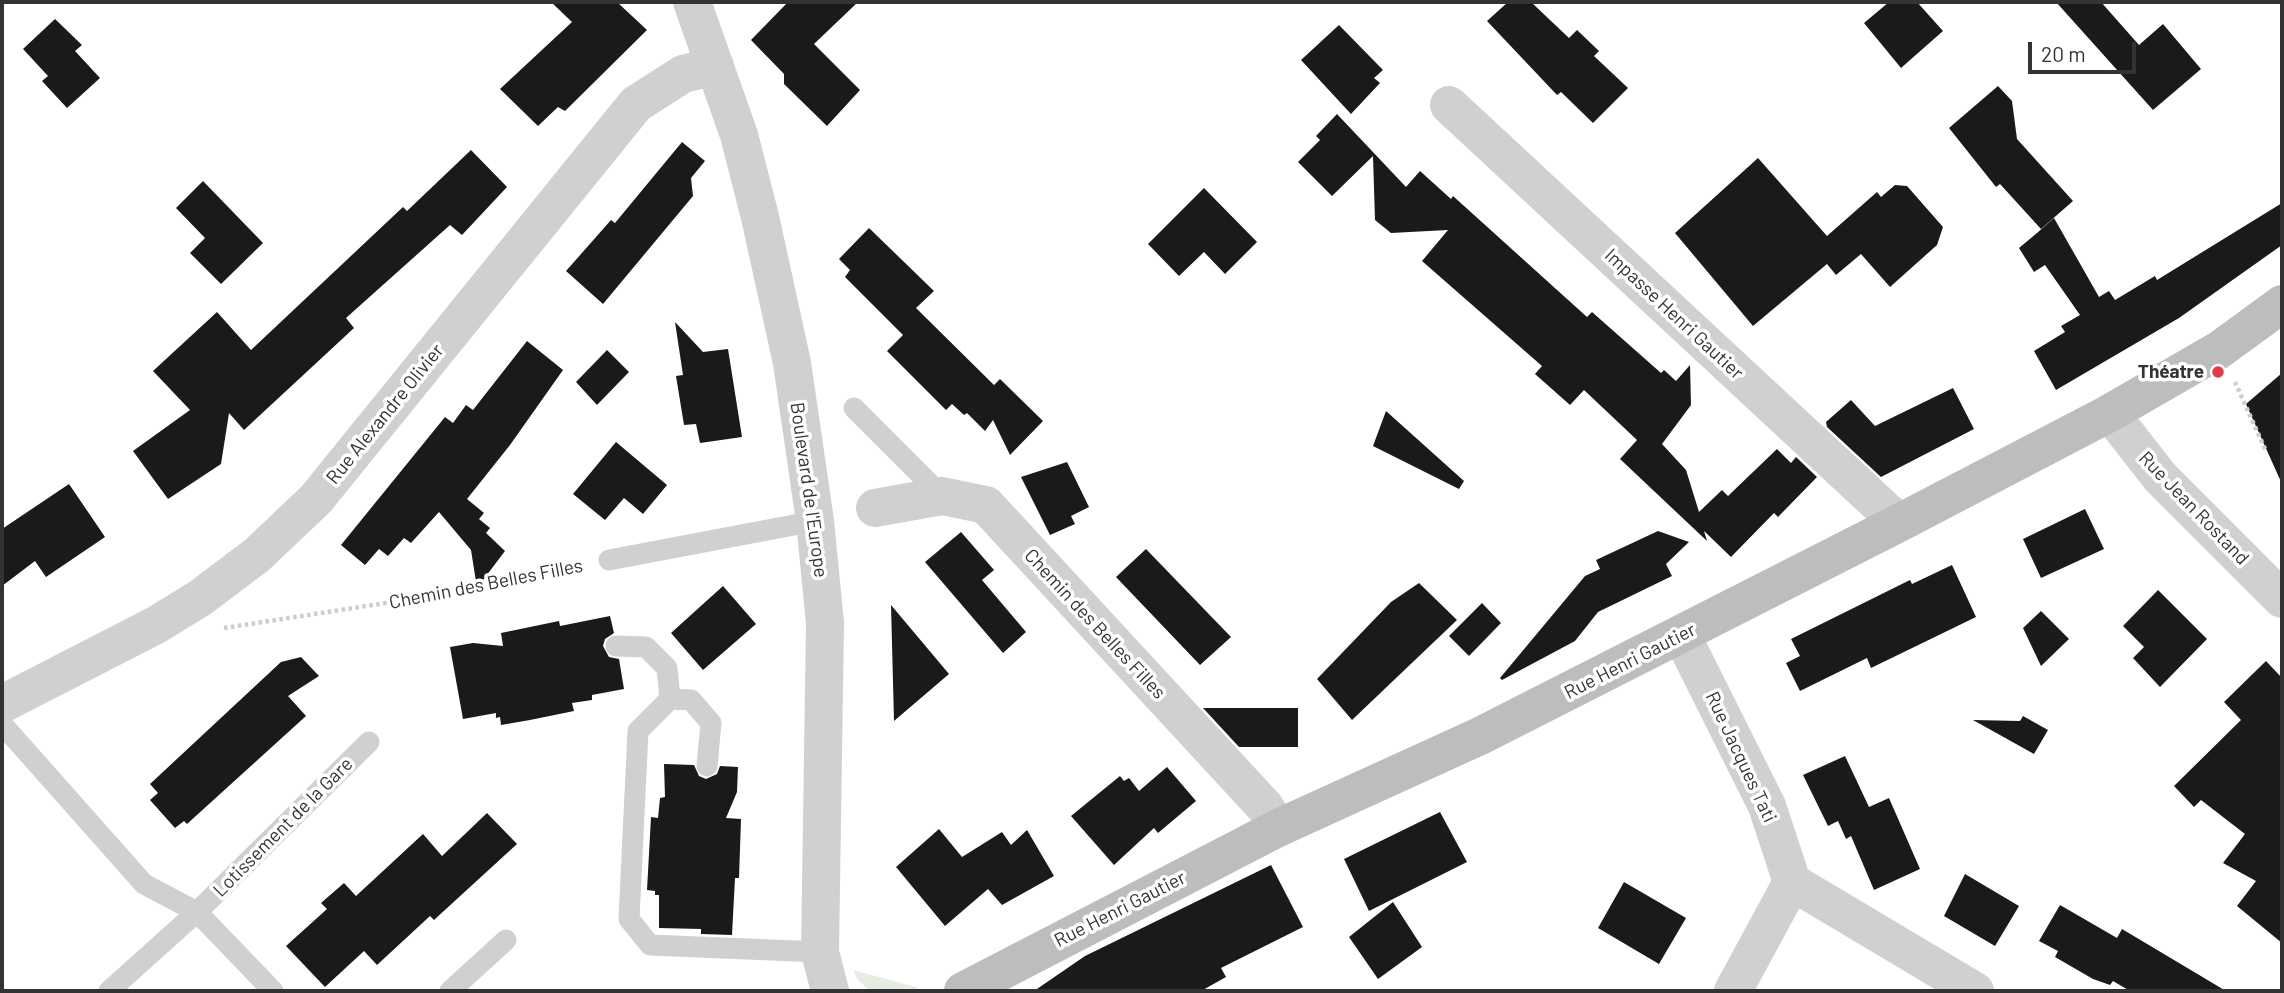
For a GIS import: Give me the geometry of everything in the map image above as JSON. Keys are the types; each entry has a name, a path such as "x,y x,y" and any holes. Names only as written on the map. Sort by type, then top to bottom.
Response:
{"main road":[{"name":"Rue Henri Gautier","path":"963,991 1278,828 1480,736 1682,636 1899,523 2110,413 2219,350 2282,304"}],"street":[{"name":"Boulevard de l'Europe","path":"692,2 740,135 777,287 815,521 825,623 820,952 830,991"},
{"name":"Rue Alexandre Olivier","path":"2,705 156,625 200,598 257,555 316,499 636,104 682,74 715,65"},
{"name":"Impasse Henri Gautier","path":"1449,105 1899,523"},
{"name":"Rue Jean Rostand","path":"2110,413 2160,477 2282,599"},
{"name":"Chemin des Belles Filles","path":"875,508 942,496 986,505 1265,807 1278,828"},
{"name":"Rue Jacques Tati","path":"1682,636 1767,806 1792,882"},
{"path":"1732,991 1792,882 1975,991"}],"lane":[{"path":"854,408 942,496"},
{"name":"Chemin des Belles Filles","path":"609,559 815,521"},
{"path":"616,646 646,647 667,668 670,699"},
{"path":"707,766 711,723 691,700 670,699 638,731 629,919 650,945 820,952"},
{"name":"Lotissement de la Gare","path":"2,724 144,884 197,912 272,991"},
{"name":"Lotissement de la Gare","path":"108,991 197,912 369,742"},
{"path":"450,991 506,940"}],"path":[{"path":"2219,350 2265,449"},
{"name":"Chemin des Belles Filles","path":"216,630 431,596 609,559"}],"shaded area":[{"path":"853,970 916,987 919,991 870,991 858,980"}],"building":[{"path":"551,2 617,2 647,30 565,111 558,107 538,126 500,89 572,22"},
{"path":"788,2 858,2 814,44 860,90 827,126 784,84 784,74 751,40"},
{"path":"1508,2 1531,2 1569,38 1577,30 1599,51 1594,56 1628,88 1593,123 1561,92 1557,95 1487,21"},
{"path":"1889,2 1917,2 1943,31 1901,68 1864,23"},
{"path":"2056,2 2101,2 2139,45 2163,24 2201,69 2153,110"},
{"path":"55,19 82,45 75,51 100,78 67,108 42,81 48,76 23,49"},
{"path":"1339,25 1383,70 1374,78 1380,83 1351,114 1301,60"},
{"path":"1998,86 2012,101 2017,139 2073,201 2041,229 2000,184 1996,187 1949,128"},
{"path":"1337,114 1406,187 1420,171 1451,199 1453,196 1587,317 1592,312 1661,373 1664,370 1676,381 1690,365 1691,405 1662,444 1686,470 1699,512 1722,490 1728,496 1777,449 1791,463 1796,457 1817,477 1778,517 1774,513 1731,557 1704,531 1707,541 1620,459 1637,440 1584,390 1570,405 1535,374 1542,366 1422,261 1448,230 1391,233 1375,220 1373,156 1332,196 1298,162 1320,140 1316,136"},
{"path":"682,142 705,161 691,178 693,196 603,304 566,271 611,220 615,223"},
{"path":"471,150 507,187 462,235 450,225 346,318 354,328 244,430 229,413 221,464 168,499 133,451 190,410 153,371 217,312 251,350 403,207 407,211"},
{"path":"1758,158 1827,236 1877,192 1881,197 1895,185 1907,186 1943,227 1937,245 1890,287 1861,254 1836,275 1827,264 1753,326 1675,233"},
{"path":"203,181 263,243 221,284 190,253 205,238 176,208"},
{"path":"1204,188 1257,242 1225,274 1204,252 1179,276 1148,244"},
{"path":"2282,203 2282,245 2179,318 2056,390 2034,351 2065,332 2061,326 2080,315 2045,265 2034,272 2019,248 2054,218 2099,297 2109,291 2115,300 2155,276 2157,280"},
{"path":"869,228 934,291 916,308 994,385 1000,379 1043,421 1010,455 993,420 985,431 967,413 964,415 952,404 946,410 887,351 903,335 845,277 850,270 839,259"},
{"path":"675,322 703,352 728,349 742,437 700,443 696,424 684,425 676,376 683,375"},
{"path":"527,341 563,370 510,445 467,499 484,513 479,519 490,528 486,533 505,551 477,588 471,550 439,512 411,543 404,538 388,556 379,549 365,565 341,545 445,417 453,423 466,405 473,410"},
{"path":"607,350 629,372 597,405 576,382"},
{"path":"2282,373 2282,484 2246,404"},
{"path":"1953,388 1974,429 1881,477 1827,427 1826,422 1851,400 1875,426"},
{"path":"1386,411 1464,481 1459,489 1373,446"},
{"path":"616,442 667,485 643,514 624,498 605,520 573,494"},
{"path":"1067,462 1089,507 1071,516 1075,524 1050,535 1021,477"},
{"path":"69,484 105,537 46,577 35,561 2,586 2,529"},
{"path":"2085,509 2104,549 2041,578 2023,539"},
{"path":"1658,531 1689,542 1666,564 1672,576 1598,612 1575,641 1502,680 1500,678 1585,576 1600,569 1596,560"},
{"path":"961,532 994,570 982,580 1026,632 1003,653 925,562"},
{"path":"1146,549 1231,637 1200,665 1116,577"},
{"path":"1952,565 1976,617 1871,668 1867,658 1800,691 1786,663 1800,656 1791,639 1910,580 1912,584"},
{"path":"1419,583 1457,620 1352,720 1317,679 1391,602"},
{"path":"723,586 756,624 703,670 671,633"},
{"path":"2158,590 2207,639 2160,687 2133,658 2144,647 2123,626"},
{"path":"1482,603 1501,623 1469,656 1449,636"},
{"path":"891,605 949,674 894,721"},
{"path":"2041,611 2069,639 2041,666 2023,628"},
{"path":"610,616 614,633 605,639 603,646 609,657 619,659 624,689 592,695 592,700 572,703 574,711 530,720 501,725 500,717 496,718 496,713 463,719 450,647 473,643 503,646 501,633 559,621 560,626"},
{"path":"301,657 319,676 288,696 306,716 187,824 184,821 175,828 150,800 158,793 150,784 281,662"},
{"path":"2266,661 2282,678 2282,943 2237,906 2256,881 2223,863 2245,834 2201,800 2194,807 2174,786 2241,720 2224,702"},
{"path":"1203,708 1298,708 1298,747 1239,747"},
{"path":"2023,716 2048,730 2034,754 1973,720 2020,721"},
{"path":"1845,756 1869,807 1889,798 1920,869 1874,890 1851,836 1846,839 1838,821 1828,826 1803,775"},
{"path":"664,764 694,765 699,776 706,779 717,774 720,766 738,767 737,792 726,818 741,819 739,878 735,878 732,935 701,934 701,929 659,928 659,895 655,895 655,891 647,890 651,817 658,818 660,798 665,797"},
{"path":"1167,767 1196,801 1158,833 1154,828 1114,865 1071,816 1120,776 1124,781 1129,778 1139,791"},
{"path":"1440,812 1467,862 1369,911 1344,859"},
{"path":"487,813 517,844 434,920 430,916 377,965 364,951 325,987 286,946 327,909 321,903 344,883 356,896 423,834 442,856"},
{"path":"939,829 962,857 1002,832 1011,845 1027,830 1054,876 1002,905 988,889 945,926 896,867"},
{"path":"1271,865 1303,927 1221,968 1226,977 1201,991 1034,991 1085,956"},
{"path":"1965,874 2019,906 1995,946 1944,916"},
{"path":"1624,882 1686,918 1659,964 1598,928"},
{"path":"1393,902 1422,947 1378,979 1349,937"},
{"path":"2060,905 2117,938 2122,929 2226,991 2130,991 2113,981 2110,985 2093,979 2055,957 2058,951 2039,941"}],"place":[{"name":"Théatre","path":"2218,372"}]}
